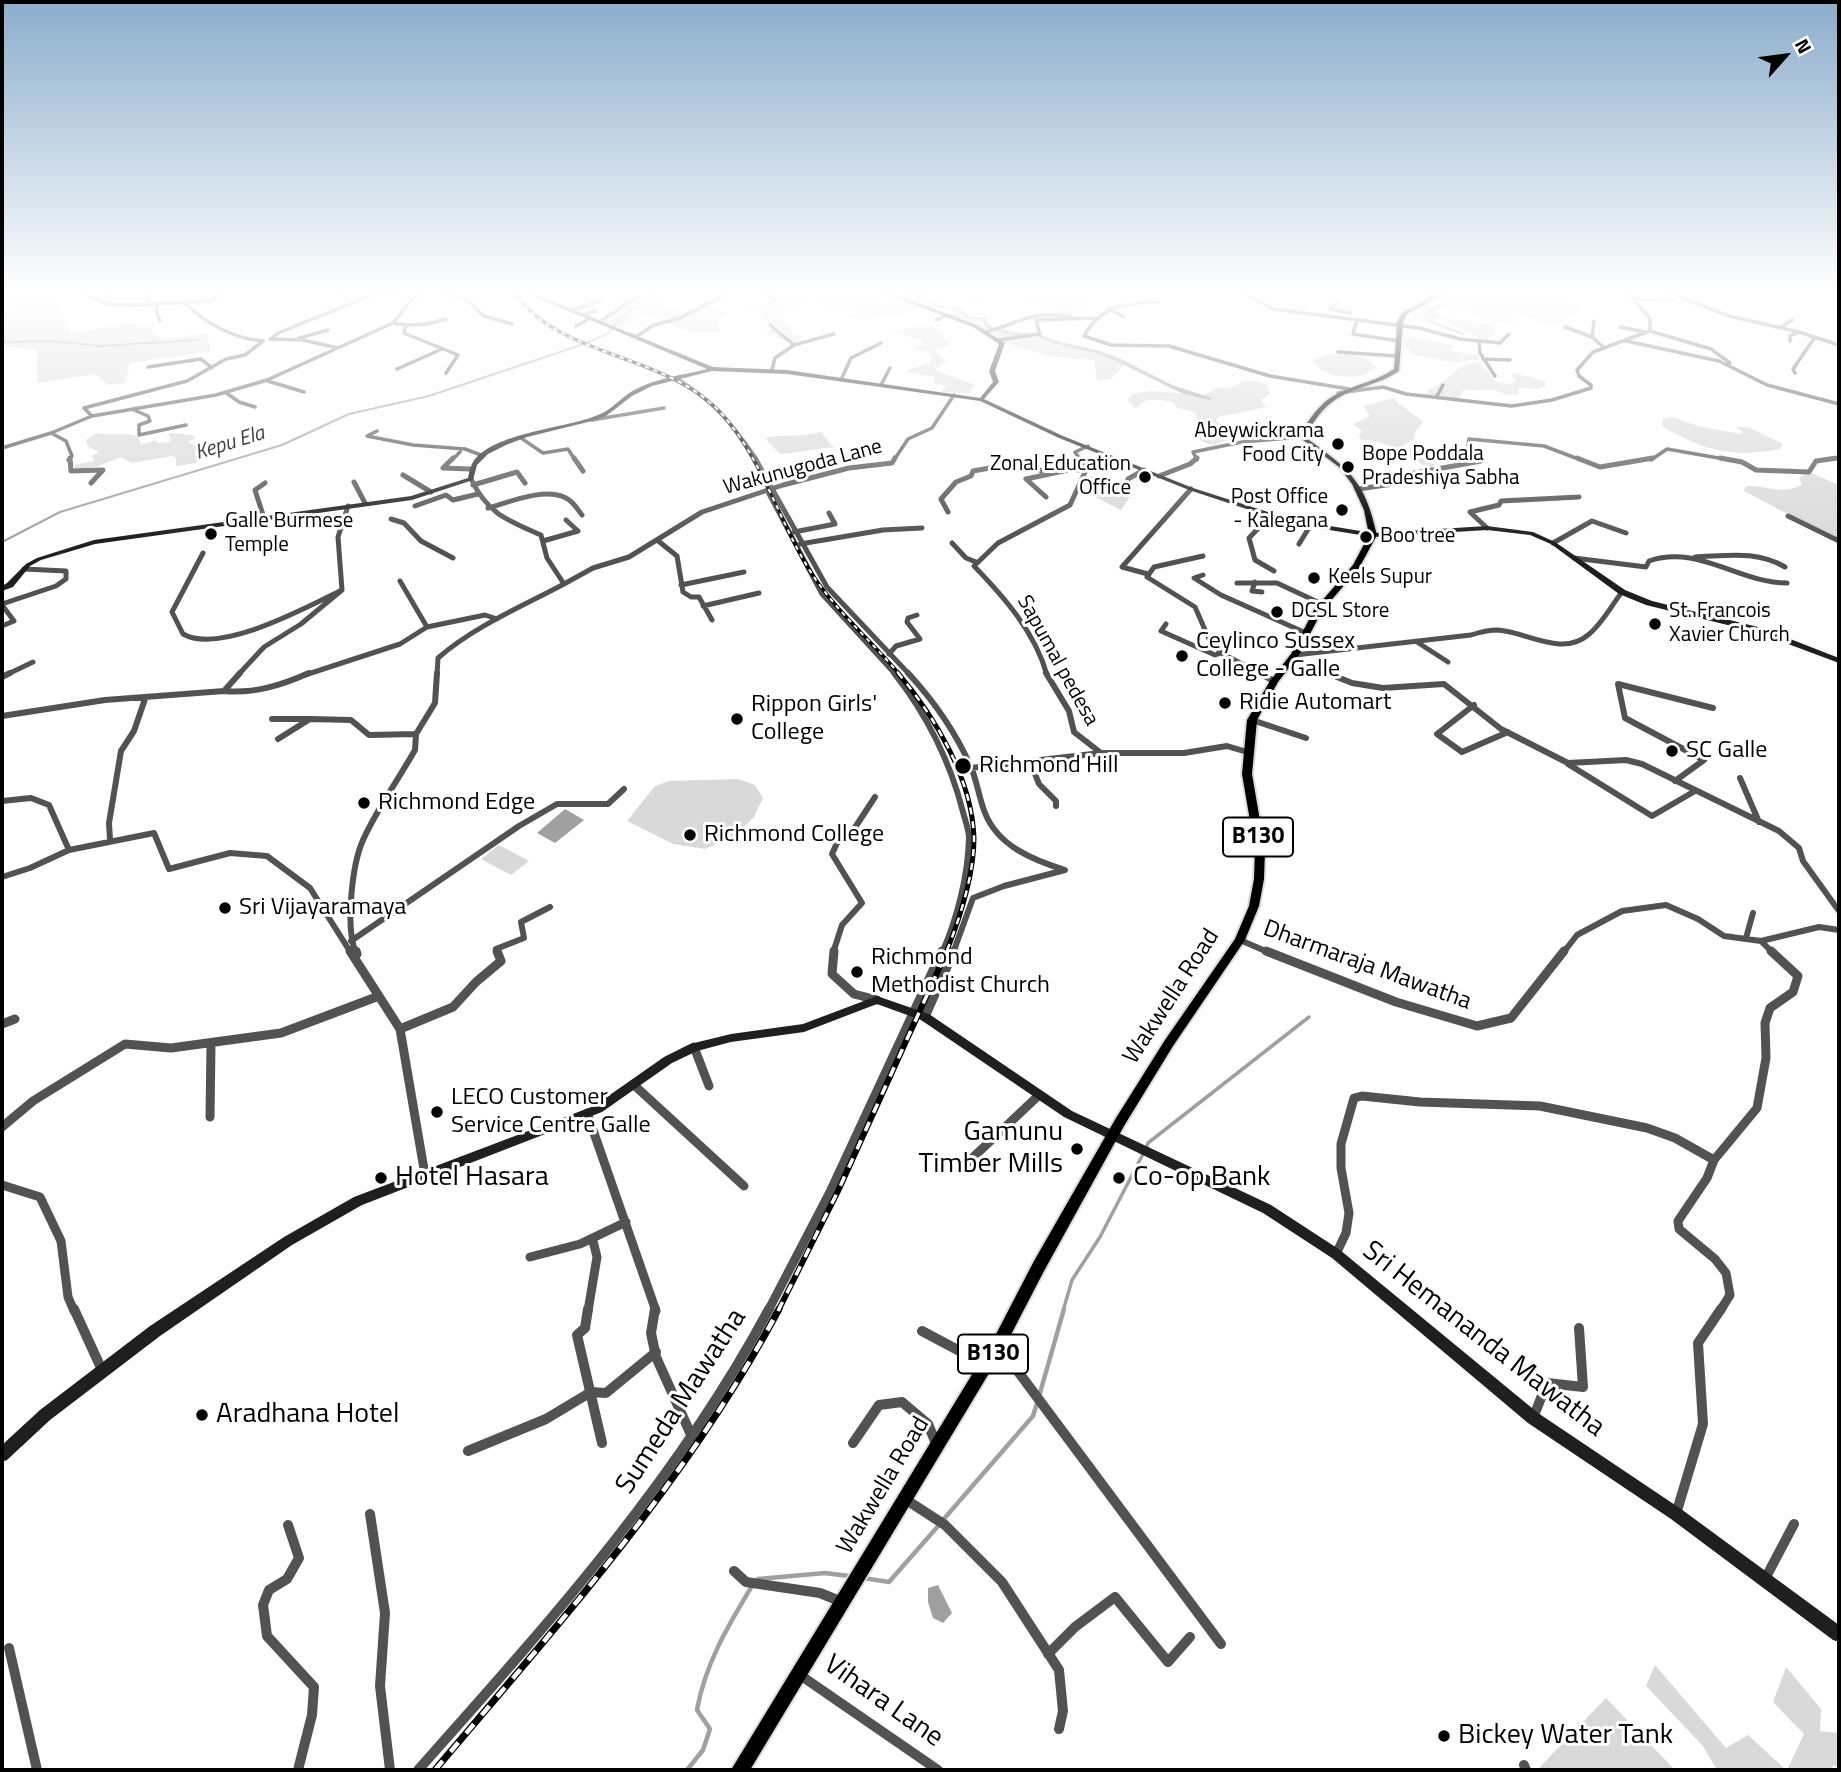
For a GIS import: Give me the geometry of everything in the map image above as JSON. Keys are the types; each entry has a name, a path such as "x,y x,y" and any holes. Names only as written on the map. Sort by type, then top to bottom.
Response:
{"main road":[{"path":"2,589 39,559 94,542 412,498 472,482 470,469 481,454 521,438 604,415 635,391 693,375"},
{"path":"804,375 981,400 1159,477 1269,517 1310,526 1372,538 1486,528 1531,533 1553,543 1622,592 1649,603 1759,630 1839,661"},
{"path":"981,400 996,382 993,375"},
{"path":"1372,538 1368,510 1358,489 1341,466 1302,437 1318,410 1338,393 1389,375"},
{"name":"Wakwella Road","path":"740,1770 998,1345 1039,1266 1169,1043 1240,940 1254,906 1260,850 1247,774 1247,751 1252,720 1274,681 1293,657 1322,604 1356,566 1372,538"},
{"path":"2,1455 45,1415 102,1370 288,1241 358,1202 587,1113 634,1085 668,1060 694,1047 731,1038 804,1028 877,1000"},
{"name":"Sri Hemananda Mawatha","path":"877,1000 919,1014 1038,1096 1114,1137 1267,1209 1336,1254 1533,1418 1676,1514 1839,1633"}],"street":[{"path":"92,416 85,408 90,405 187,381 199,375"},
{"path":"2,447 51,433 92,416 225,392 279,375"},
{"path":"841,380 843,375"},
{"path":"881,385 886,375"},
{"path":"1266,375 1350,389"},
{"path":"1338,393 1383,387 1406,394 1512,406 1580,393 1591,388 1579,375"},
{"path":"1744,375 1767,385 1839,404"},
{"path":"678,379 692,386 723,413 828,590 846,612 925,692 971,768 986,819 997,833 1011,846 1034,860 1065,870 1004,886 973,898 964,927 919,1014"},
{"path":"267,380 304,392"},
{"path":"1437,396 1443,385"},
{"path":"225,392 239,402 255,407"},
{"name":"Wakunugoda Lane","path":"416,734 435,703 438,658 450,646 593,568 629,557 702,512 770,489 849,468 892,463 908,439 932,428 954,395"},
{"path":"592,419 611,419 664,408"},
{"path":"134,410 148,416 150,421 139,425 139,435 186,425"},
{"path":"377,431 367,436 481,454"},
{"path":"51,433 66,440 72,454 68,460 71,471 103,470 91,483"},
{"path":"1159,477 1173,469 1192,465 1198,458 1193,452 1242,442 1302,437"},
{"path":"521,438 543,453 568,449 583,471"},
{"path":"1358,489 1393,484 1394,480 1404,475 1481,461 1468,445 1469,439 1544,446 1600,467 1649,461 1667,449 1742,462 1756,470 1809,472 1816,461 1839,458"},
{"path":"1086,470 1075,452 1088,446"},
{"path":"460,452 443,468 470,469"},
{"path":"948,512 942,499 949,487 971,476 973,471 1024,462 1047,474"},
{"path":"1046,498 1026,479 1086,470"},
{"path":"976,562 998,542 1070,505 1086,470"},
{"path":"1129,479 1144,470"},
{"path":"525,483 517,472 472,482 488,508 503,520 541,535 547,558 564,584"},
{"path":"404,475 431,492"},
{"path":"354,482 365,503"},
{"path":"264,518 255,490 265,483"},
{"path":"770,489 821,594 885,661 912,695 937,738 957,789 969,836 963,881 952,930 919,1014"},
{"path":"1191,489 1122,567 1147,574 1152,581 1195,607 1209,639 1221,653 1274,681"},
{"path":"415,506 446,495 453,499 478,494"},
{"path":"488,508 555,494 571,501 582,515"},
{"path":"1486,528 1470,512 1499,505 1501,501 1579,497"},
{"path":"342,590 336,551 337,529 348,506"},
{"path":"794,532 835,524 829,513"},
{"path":"1788,516 1839,541"},
{"path":"1269,517 1249,538 1255,560 1264,568 1275,571"},
{"path":"391,519 404,523 421,541 453,558"},
{"path":"543,541 578,531 566,520"},
{"path":"1553,543 1592,521 1626,533"},
{"path":"1299,544 1310,526"},
{"path":"800,544 883,530 922,528"},
{"path":"657,540 677,556 683,592 691,597 699,597 712,620"},
{"name":"Sapumal pedesa","path":"952,543 966,558 976,562 974,566 1008,600 1042,658 1047,676 1069,711 1074,732 1101,752"},
{"path":"203,553 172,612 178,628 187,637 203,639 254,629 342,590"},
{"path":"1574,558 1637,568 1646,567 1649,561 1670,554 1689,557 1764,582 1787,583"},
{"path":"1689,557 1755,554 1785,567"},
{"path":"1147,574 1154,567 1203,556"},
{"path":"2,626 14,621 2,605 56,586 65,579 66,571 24,569"},
{"path":"681,585 744,572"},
{"path":"1203,575 1194,578 1221,595 1306,633"},
{"path":"400,581 427,627"},
{"path":"1255,582 1252,591 1262,592"},
{"path":"1237,583 1276,583 1322,604"},
{"path":"224,691 264,647 301,624 342,590"},
{"path":"1293,657 1471,635 1481,629 1498,628 1568,645 1584,639 1622,592"},
{"path":"703,606 759,593"},
{"path":"2,716 105,700 224,691 242,693 283,684 327,666 400,644 427,627 485,615 496,619"},
{"path":"889,654 896,646 920,639 907,622 908,618 917,615"},
{"path":"1166,624 1161,631 1215,655 1221,653"},
{"path":"1416,642 1448,663"},
{"path":"1293,657 1352,684 1383,688 1444,684 1474,705 1485,718 1568,763 1652,816 1695,791"},
{"path":"2,677 33,662"},
{"path":"1675,781 1704,760 1625,718 1619,684 1713,708"},
{"path":"110,840 109,823 121,751 134,731 145,699"},
{"path":"1474,705 1437,734 1462,752 1508,732"},
{"path":"272,719 351,719 369,735 416,734 415,750 362,842 349,904 351,941 373,986"},
{"path":"278,739 310,719"},
{"path":"1252,720 1306,738"},
{"path":"971,768 1101,752 1184,752 1227,747 1247,751"},
{"path":"1051,758 1035,774 1039,784 1056,801 1056,806"},
{"path":"1568,763 1626,760 1642,764 1779,831 1798,848 1802,861 1839,911"},
{"path":"1740,778 1759,822"},
{"path":"351,941 519,826 557,804 608,804 624,789"},
{"path":"875,797 854,829 837,843 832,854 862,903 842,925 831,959 832,974 839,981 854,994 877,1000"},
{"path":"2,801 31,798 49,805 69,850"},
{"path":"2,877 30,868 69,850 154,833 169,869 230,853 267,856 286,867 310,888 400,1029 425,1175"},
{"name":"Dharmaraja Mawatha","path":"1240,940 1383,998 1477,1026 1511,1018 1577,935 1622,911 1666,905 1698,919 1724,936 1761,941"},
{"path":"400,1029 453,1007 476,982 501,961 496,949 524,938 521,922 550,907"},
{"path":"1746,938 1753,913"},
{"path":"1676,1514 1703,1424 1698,1343 1730,1295 1726,1273 1715,1259 1679,1229 1678,1221 1707,1178 1714,1160 1757,1108 1766,1058 1765,1023 1770,1008 1793,992 1797,985 1798,976 1761,941 1819,927 1839,930"},
{"path":"2,1127 65,1079 125,1044 171,1048 281,1033 379,996"},
{"name":"Sumeda Mawatha","path":"418,1770 552,1617 652,1496 692,1437 777,1297 919,1014"},
{"path":"2,1024 15,1019"},
{"path":"209,1117 211,1044"},
{"path":"694,1047 709,1086"},
{"path":"634,1085 744,1186"},
{"path":"967,1163 1038,1096"},
{"path":"1336,1254 1346,1233 1349,1213 1341,1168 1341,1144 1354,1098 1362,1096 1420,1102 1540,1106 1647,1128 1675,1138 1714,1160"},
{"path":"587,1113 656,1311 651,1333 656,1352 676,1410 692,1437"},
{"path":"2,1185 40,1197 61,1241 68,1297 102,1370"},
{"path":"530,1257 569,1250 593,1241 626,1222"},
{"path":"593,1241 597,1257 585,1328 577,1335 602,1443"},
{"path":"1533,1418 1547,1383 1583,1387 1579,1328"},
{"path":"922,1331 986,1365"},
{"path":"998,1345 1221,1644"},
{"path":"468,1451 546,1419 592,1392 606,1393 656,1352"},
{"path":"853,1443 879,1405 902,1402 928,1423 937,1446"},
{"path":"905,1499 945,1525 1002,1582 1059,1670 1063,1711 1059,1729"},
{"path":"370,1514 385,1613 380,1686 390,1770"},
{"path":"1765,1580 1794,1524"},
{"path":"288,1525 299,1558 287,1579 269,1590 263,1605 267,1636 314,1687 312,1715 298,1770"},
{"path":"734,1571 753,1583 820,1593 843,1602"},
{"path":"1048,1654 1075,1627 1115,1597 1168,1662 1190,1637"},
{"path":"9,1648 37,1770"},
{"name":"Vihara Lane","path":"800,1675 938,1770"}],"shaded area":[{"path":"37,375 91,375 37,383"},
{"path":"97,375 127,375 125,383 108,385"},
{"path":"923,375 947,375 975,385 969,393 941,392 947,386 934,383 935,377"},
{"path":"1096,375 1115,375 1111,379 1097,381"},
{"path":"1333,375 1362,375 1352,377"},
{"path":"1452,375 1491,375 1499,383 1505,384 1516,381 1511,375 1521,375 1545,381 1546,386 1538,389 1519,387 1518,394 1511,395 1494,390 1463,390 1459,399 1426,395"},
{"path":"1244,381 1267,385 1270,394 1261,400 1266,407 1218,417 1216,420 1230,435 1230,439 1215,444 1200,440 1200,425 1195,412 1177,408 1173,402 1157,400 1143,402 1136,409 1128,400 1132,394 1150,391 1203,395 1217,388 1230,388"},
{"path":"1393,398 1423,422 1415,432 1414,439 1403,445 1435,465 1430,468 1379,442 1361,440 1359,436 1362,431 1353,424 1370,416 1364,406"},
{"path":"1672,417 1698,426 1740,434 1743,432 1735,427 1748,427 1783,444 1780,449 1747,453 1705,447 1662,426 1663,419"},
{"path":"821,432 834,448 780,454 765,438 807,434"},
{"path":"97,433 135,436 139,438 141,445 156,440 158,443 170,442 169,434 172,433 193,435 195,438 188,443 206,455 196,463 176,466 176,458 172,456 132,463 121,457 96,467 75,469 75,465 94,461 92,456 99,452 89,447 86,440"},
{"path":"1809,472 1839,485 1839,541 1744,491 1746,486 1789,489 1802,484 1799,478"},
{"path":"1091,476 1134,491 1121,510 1087,493"},
{"path":"738,779 755,785 763,798 754,817 734,837 705,849 673,844 627,821 655,786 669,781"},
{"path":"565,809 584,820 555,843 537,833"},
{"path":"499,845 529,861 511,875 481,859"},
{"path":"938,1585 952,1613 943,1623 933,1618 928,1602 928,1588"},
{"path":"1655,1665 1726,1748 1748,1735 1786,1770 1717,1770 1703,1746 1646,1686"},
{"path":"1786,1667 1821,1709 1820,1731 1839,1733 1839,1768 1833,1765 1832,1770 1787,1770 1804,1734 1773,1702"},
{"path":"1606,1698 1675,1770 1540,1770"}],"waterway":[{"name":"Kepu Ela","path":"2,542 60,512 282,445 349,414 429,396 493,375"},
{"path":"1148,375 1196,396 1209,398"},
{"path":"1146,1148 1148,1143 1309,1017"},
{"path":"1063,1311 1072,1280 1100,1237 1143,1154"},
{"path":"1040,1393 1064,1309"},
{"path":"943,1520 1033,1416 1037,1403"},
{"path":"863,1578 889,1582 939,1525"},
{"path":"758,1579 825,1573 849,1576"},
{"path":"687,1770 703,1750 710,1729 697,1710 706,1677 726,1631 752,1586"}],"railway":[{"path":"663,375 695,391 718,410 732,427 745,445 796,547 817,581 900,675"},
{"path":"898,673 925,709 949,750 959,771 972,815 972,867 961,911 946,953"},
{"path":"779,1309 838,1191 947,951"},
{"path":"435,1770 574,1605 663,1491 743,1372 779,1309"}],"place":[{"name":"Abeywickrama Food City","path":"1338,444"},
{"name":"Bope Poddala Pradeshiya Sabha","path":"1348,467"},
{"name":"Zonal Education Office","path":"1145,477"},
{"name":"Post Office - Kalegana","path":"1342,510"},
{"name":"Galle Burmese Temple","path":"211,534"},
{"name":"Boo tree","path":"1366,537"},
{"name":"Keels Supur","path":"1314,578"},
{"name":"DCSL Store","path":"1277,612"},
{"name":"St. Francois Xavier Church","path":"1655,624"},
{"name":"Ceylinco Sussex College - Galle","path":"1182,656"},
{"name":"Ridie Automart","path":"1225,703"},
{"name":"Rippon Girls' College","path":"737,719"},
{"name":"SC Galle","path":"1672,751"},
{"name":"Richmond Hill","path":"963,766"},
{"name":"Richmond Edge","path":"364,803"},
{"name":"Richmond College","path":"690,835"},
{"name":"Sri Vijayaramaya","path":"225,908"},
{"name":"Richmond Methodist Church","path":"857,972"},
{"name":"LECO Customer Service Centre Galle","path":"437,1112"},
{"name":"Gamunu Timber Mills","path":"1077,1149"},
{"name":"Hotel Hasara","path":"381,1178"},
{"name":"Co-op Bank","path":"1119,1178"},
{"name":"Aradhana Hotel","path":"202,1415"},
{"name":"Bickey Water Tank","path":"1444,1736"}]}
